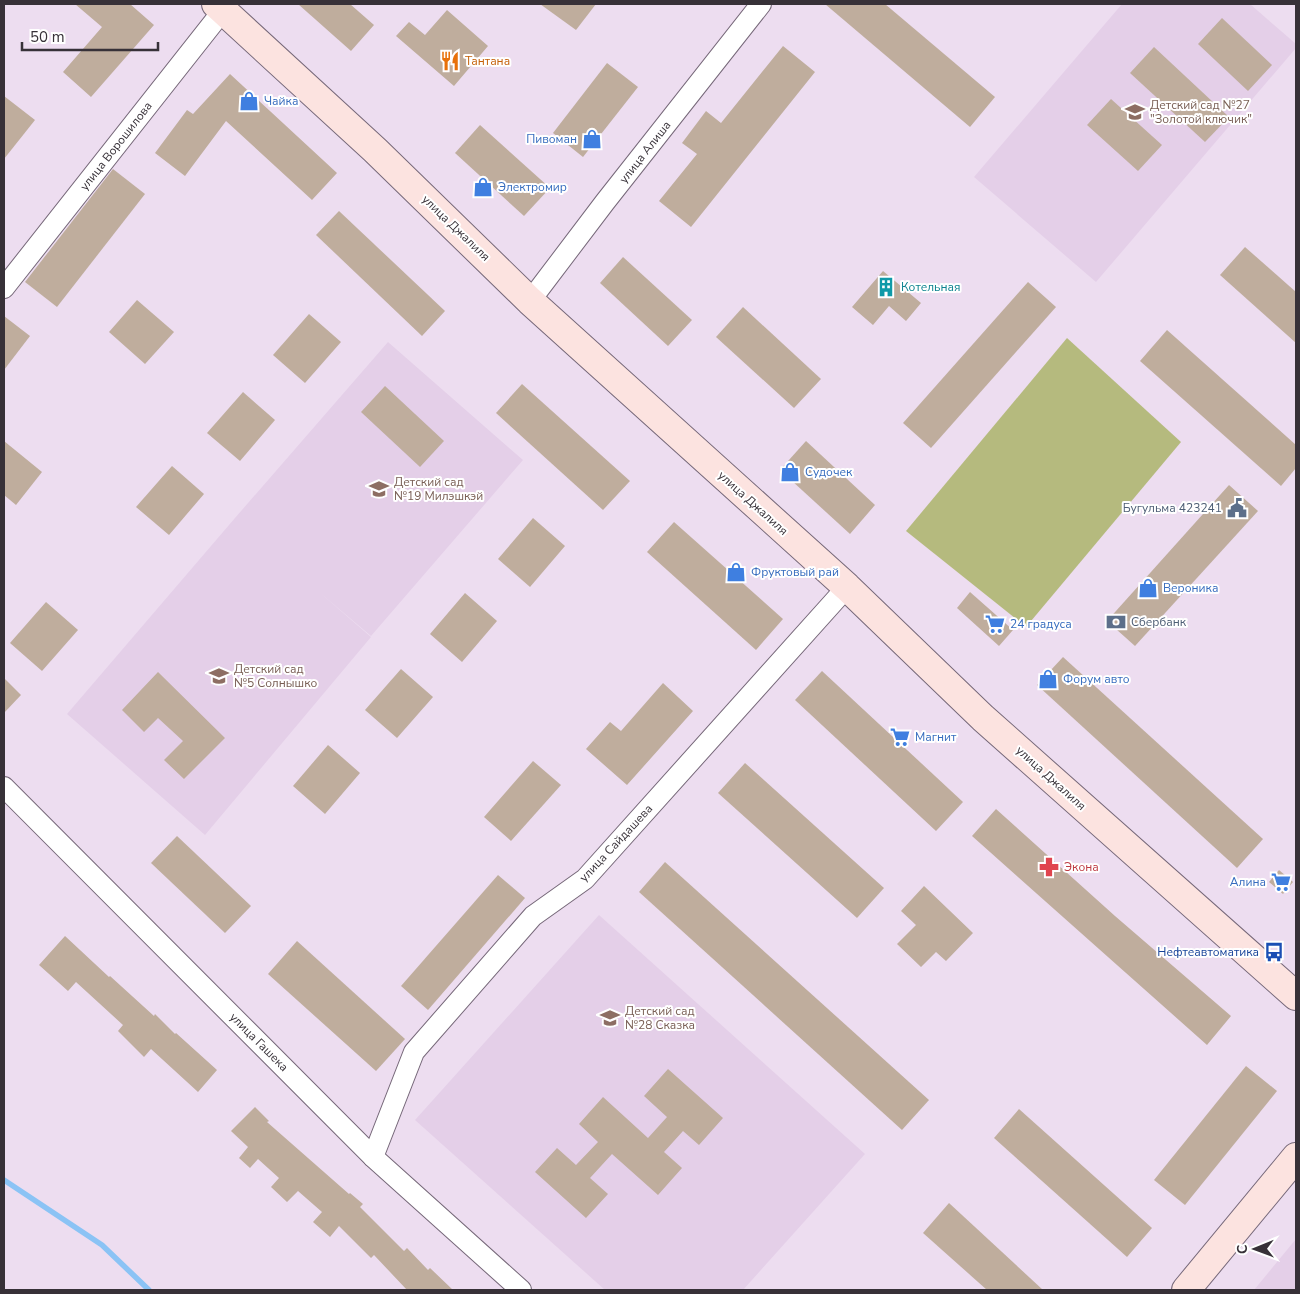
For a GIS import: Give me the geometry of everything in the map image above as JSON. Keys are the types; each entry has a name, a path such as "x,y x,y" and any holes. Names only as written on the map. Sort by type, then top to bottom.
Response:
{"main road":[{"name":"улица Джалиля","path":"222,6 375,150 530,301 847,587 983,718 1296,996"},
{"path":"1186,1290 1296,1157"}],"street":[{"name":"улица Алиша","path":"530,301 761,4"},
{"name":"улица Ворошилова","path":"4,288 222,6"},
{"name":"улица Сайдашева","path":"374,1157 414,1052 533,916 585,879 847,587"},
{"name":"улица Гашека","path":"4,787 374,1157 521,1290"}],"shaded area":[{"name":"Детский сад №27 \"Золотой ключик\"","path":"1122,4 1250,4 1296,44 1296,48 1096,282 974,177"},
{"path":"388,342 523,460 371,636 319,592 371,637 205,835 67,714"},
{"name":"Детский сад №28 Сказка","path":"599,915 865,1154 743,1290 605,1290 415,1120"},
{"path":"1296,1239 1296,1290 1254,1290"}],"green space":[{"path":"1067,338 1181,442 1026,627 906,531"}],"building":[{"path":"75,4 130,4 154,25 91,97 63,72 102,27"},
{"path":"298,4 350,4 374,25 351,51"},
{"path":"540,4 596,4 576,30"},
{"path":"825,4 885,4 995,97 970,127"},
{"name":"Тантана","path":"447,10 488,46 454,86 396,36 409,22 425,35"},
{"path":"1222,18 1272,65 1248,91 1198,44"},
{"path":"783,46 815,72 691,227 659,201 697,154 682,143 706,111 721,123"},
{"path":"1154,47 1229,117 1205,142 1130,73"},
{"path":"607,63 638,87 583,157 553,133"},
{"path":"230,74 337,173 312,200 226,121 185,176 155,153 187,110 193,114"},
{"path":"4,96 35,120 4,159"},
{"path":"1111,99 1162,145 1138,171 1087,125"},
{"path":"480,125 550,188 524,216 455,153"},
{"path":"113,169 145,194 57,307 25,282"},
{"path":"339,211 445,311 422,336 316,235"},
{"path":"1245,247 1296,292 1296,343 1220,275"},
{"path":"623,257 692,320 668,346 600,283"},
{"name":"Котельная","path":"883,271 921,303 906,321 889,306 873,325 852,307"},
{"path":"1028,282 1056,307 931,448 903,423"},
{"path":"137,300 174,332 145,364 109,332"},
{"path":"743,307 821,379 794,408 716,337"},
{"path":"309,314 341,342 305,383 273,355"},
{"path":"4,316 30,336 4,370"},
{"path":"1167,330 1296,445 1296,468 1281,486 1140,361"},
{"path":"522,384 630,481 603,510 496,413"},
{"path":"385,386 444,441 420,467 361,412"},
{"path":"243,392 275,420 240,461 207,433"},
{"path":"4,441 42,472 16,505 4,495"},
{"path":"806,441 875,505 850,534 780,470"},
{"path":"172,466 204,494 169,535 136,507"},
{"path":"1229,485 1258,511 1135,646 1107,621"},
{"path":"533,518 565,546 530,587 498,559"},
{"path":"674,522 783,619 756,650 647,552"},
{"path":"970,592 1013,630 999,646 957,608"},
{"path":"465,593 497,621 462,662 430,634"},
{"path":"46,602 78,630 42,671 10,643"},
{"path":"1063,657 1263,839 1237,868 1037,685"},
{"path":"401,669 433,697 397,738 365,710"},
{"path":"822,671 963,802 936,831 795,700"},
{"path":"158,672 225,738 184,779 164,760 183,741 158,718 144,732 122,710"},
{"path":"4,678 21,695 4,713"},
{"path":"663,683 693,711 627,785 586,749 610,722 621,731"},
{"path":"328,745 360,773 325,814 293,786"},
{"path":"533,761 561,785 511,841 484,817"},
{"path":"745,763 884,888 857,918 718,793"},
{"path":"996,809 1115,916 1231,1016 1207,1045 972,836"},
{"path":"177,836 251,906 225,933 151,863"},
{"path":"665,862 929,1100 902,1130 639,892"},
{"path":"1279,870 1293,882 1283,894 1269,882"},
{"path":"498,875 525,898 428,1010 401,986"},
{"path":"924,886 973,933 946,961 936,952 921,967 897,944 916,925 901,911"},
{"path":"65,936 109,977 154,1016 155,1014 217,1070 198,1092 151,1049 144,1057 118,1031 123,1025 76,982 68,991 39,965"},
{"path":"297,941 405,1039 376,1071 268,974"},
{"path":"1246,1066 1277,1091 1185,1205 1154,1180"},
{"path":"668,1069 723,1118 699,1145 683,1131 664,1152 682,1168 658,1195 612,1154 590,1178 608,1194 586,1218 535,1172 557,1148 576,1165 598,1142 579,1124 603,1097 648,1138 667,1117 644,1096"},
{"path":"255,1107 269,1121 267,1122 363,1204 360,1207 404,1251 407,1248 428,1270 430,1268 453,1290 407,1290 374,1255 371,1258 339,1226 330,1237 313,1222 322,1212 298,1191 287,1202 271,1187 279,1178 258,1159 250,1168 239,1158 248,1147 231,1131"},
{"path":"1019,1109 1152,1228 1127,1257 994,1138"},
{"path":"949,1203 1043,1290 987,1290 923,1233"}],"waterway":[{"path":"4,1180 102,1245 149,1290"}],"place":[{"name":"Тантана","path":"450,61"},
{"name":"Чайка","path":"249,101"},
{"name":"Детский сад №27 \"Золотой ключик\"","path":"1135,112"},
{"name":"Пивоман","path":"592,139"},
{"name":"Электромир","path":"483,187"},
{"name":"Котельная","path":"886,287"},
{"name":"Судочек","path":"790,472"},
{"name":"Детский сад №19 Милэшкэй","path":"379,489"},
{"name":"Бугульма 423241","path":"1237,508"},
{"name":"Фруктовый рай","path":"736,572"},
{"name":"Вероника","path":"1148,588"},
{"name":"Сбербанк","path":"1116,622"},
{"name":"24 градуса","path":"995,624"},
{"name":"Детский сад №5 Солнышко","path":"219,676"},
{"name":"Форум авто","path":"1048,679"},
{"name":"Магнит","path":"900,737"},
{"name":"Экона","path":"1049,867"},
{"name":"Алина","path":"1281,882"},
{"name":"Нефтеавтоматика","path":"1274,952"},
{"name":"Детский сад №28 Сказка","path":"610,1018"}]}
